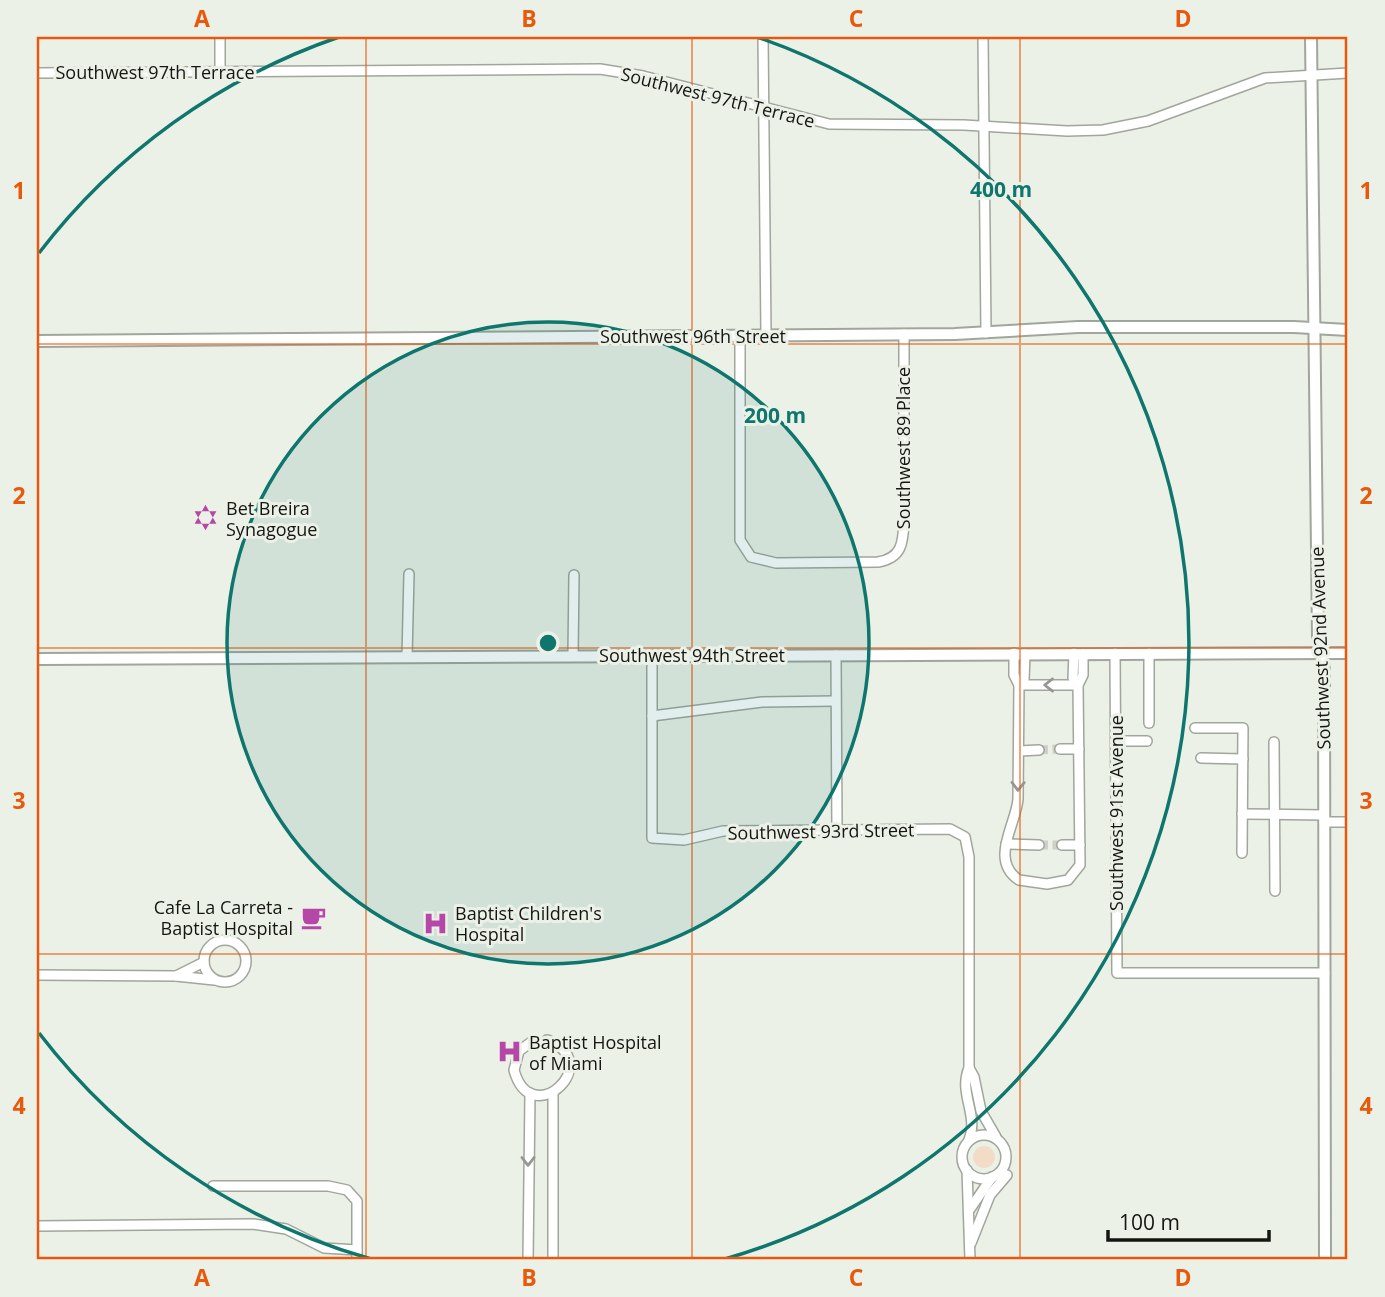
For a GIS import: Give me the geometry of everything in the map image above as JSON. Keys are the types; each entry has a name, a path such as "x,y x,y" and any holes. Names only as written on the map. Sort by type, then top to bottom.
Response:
{"street":[{"path":"220,37 220,72"},
{"path":"763,37 766,335"},
{"path":"983,37 986,332"},
{"name":"Southwest 92nd Avenue","path":"1311,37 1320,653 1324,670 1325,1260"},
{"name":"Southwest 97th Terrace","path":"37,73 600,69 643,76 764,105 798,118 829,124 984,126 1048,131 1120,128 1179,111 1258,80 1311,73 1348,73"},
{"name":"Southwest 96th Street","path":"37,341 904,334 1090,327 1294,327 1348,330"},
{"name":"Southwest 89 Place","path":"740,335 740,534 747,554 760,561 776,563 871,562 893,558 901,550 904,334"},
{"path":"408,657 409,574"},
{"path":"573,656 575,575"},
{"path":"1019,653 1014,675 1019,685 1017,815 1006,844 1006,863 1015,877 1027,882 1047,884 1068,880 1076,874 1080,865 1078,685 1073,678 1079,654"},
{"name":"Southwest 91st Avenue","path":"1115,653 1117,973 1325,973"},
{"path":"1149,653 1149,723"},
{"name":"Southwest 94th Street","path":"37,659 652,654 1348,653"},
{"path":"652,654 652,716 755,702 835,701"},
{"path":"836,654 837,831"},
{"path":"1019,685 1078,685"},
{"name":"Southwest 93rd Street","path":"652,716 652,838 684,840 723,831 950,829 961,833 968,850 969,1068"},
{"path":"1195,728 1243,728 1242,853"},
{"path":"1116,741 1147,741"},
{"path":"1274,742 1275,891"},
{"path":"1060,749 1079,749"},
{"path":"1019,751 1039,750"},
{"path":"1201,758 1243,759"},
{"path":"1242,814 1348,822"},
{"path":"1006,844 1039,845"},
{"path":"1062,845 1080,845"},
{"path":"37,975 176,976 228,982 241,975 246,962 242,949 231,942 218,942 207,950 204,962 214,980"},
{"path":"176,976 204,962"},
{"path":"534,1041 519,1051 514,1070 516,1079 530,1093 552,1093 566,1082 570,1065 562,1049 547,1040"},
{"path":"969,1068 974,1077 981,1111 1004,1147 1006,1158 1003,1168 992,1177 970,1209"},
{"path":"969,1068 965,1085 974,1124 962,1153 967,1170 970,1209 970,1260"},
{"path":"528,1260 530,1093"},
{"path":"552,1093 553,1260"},
{"path":"969,1140 982,1135 997,1138"},
{"path":"967,1170 981,1178 992,1177"},
{"path":"970,1244 990,1195 1007,1175"},
{"path":"37,1226 253,1224 286,1228 324,1248 357,1255 357,1201 347,1190 334,1186 213,1186"}],"shaded area":[{"path":"984,1146 992,1149 995,1157 992,1165 984,1168 976,1165 973,1157 976,1149"}],"tunnel":[{"path":"1039,750 1060,749"},
{"path":"1039,845 1062,845"}],"place":[{"name":"Bet Breira Synagogue","path":"206,518"},
{"name":"Cafe La Carreta - Baptist Hospital","path":"313,917"},
{"name":"Baptist Children's Hospital","path":"435,923"},
{"name":"Baptist Hospital of Miami","path":"509,1052"}]}
